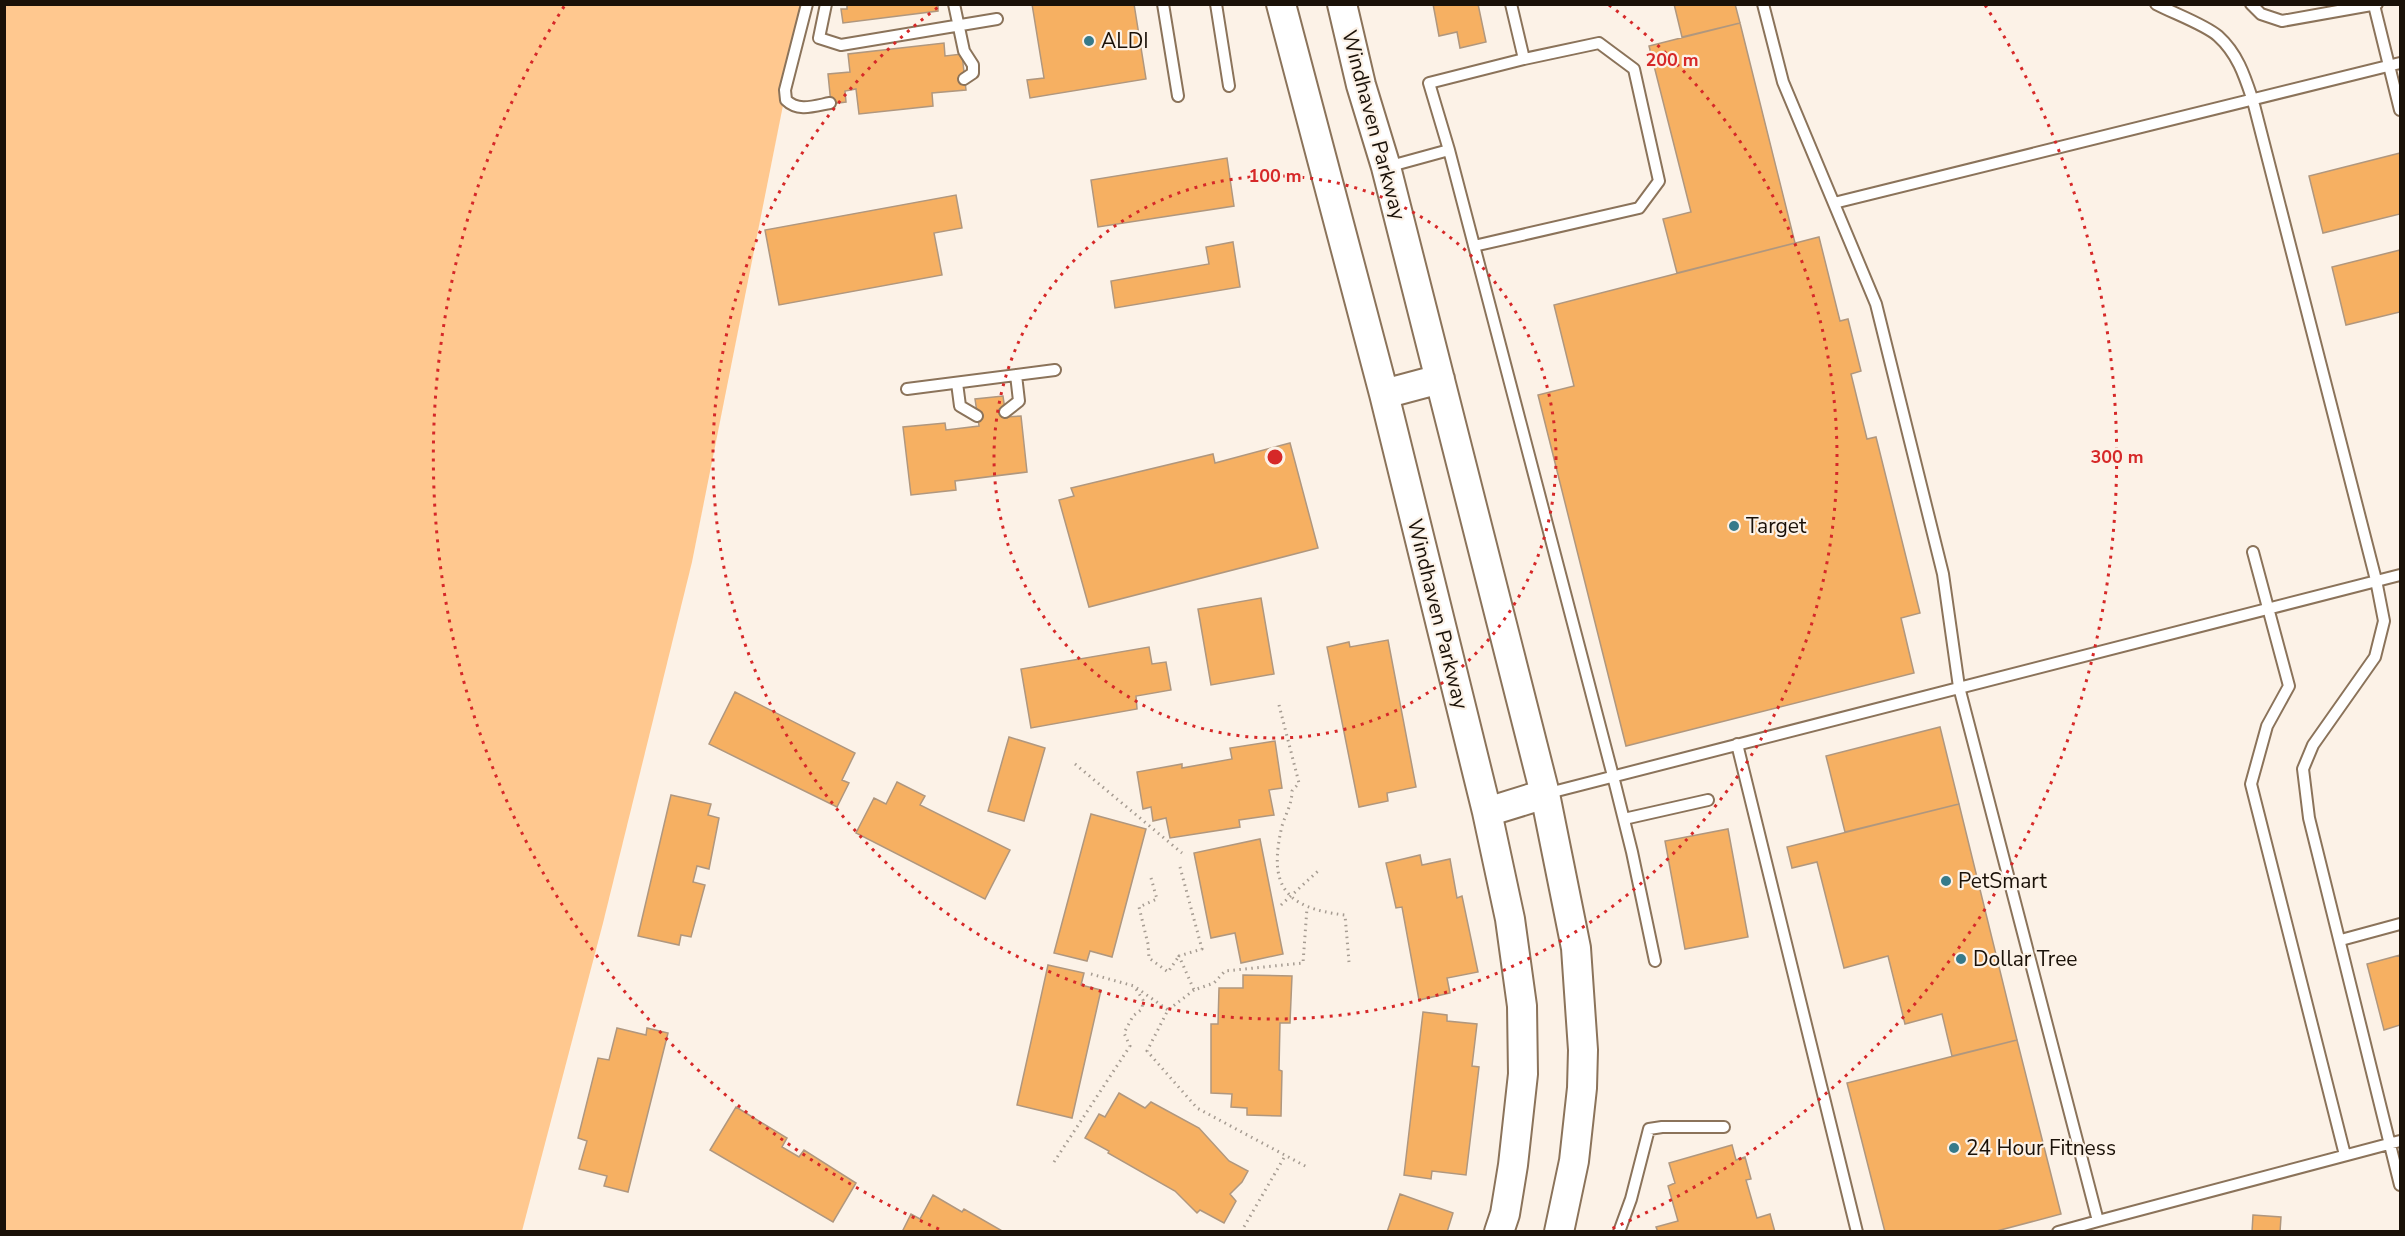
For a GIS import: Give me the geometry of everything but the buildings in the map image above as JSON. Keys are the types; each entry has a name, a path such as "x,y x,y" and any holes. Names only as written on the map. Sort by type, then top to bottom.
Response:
{"main road":[{"name":"Windhaven Parkway","path":"1281,4 1384,394 1487,812 1512,929 1522,1016 1522,1074 1520,1117 1505,1214 1499,1232"},
{"name":"Windhaven Parkway","path":"1342,4 1361,85 1386,167 1545,794 1576,948 1583,1050 1579,1126 1561,1231"},
{"path":"1384,394 1440,379"},
{"path":"1487,812 1545,794"}],"lane":[{"path":"807,4 785,90 786,100 791,105 801,108 830,103"},
{"path":"826,4 819,38 841,45 997,19"},
{"path":"954,4 964,51 973,65 973,73 964,79"},
{"path":"1163,4 1178,96"},
{"path":"1216,4 1229,86"},
{"path":"1511,4 1524,59"},
{"path":"2156,4 2217,35 2232,52 2242,70 2253,101 2376,580 2384,621 2375,657 2313,745 2303,769 2309,818 2395,1142 2400,1185"},
{"path":"2251,4 2261,14 2282,21 2375,5 2395,65 2400,110"},
{"path":"2295,4 2298,17"},
{"path":"1766,5 1783,82 1876,304 1943,574 1959,687 2098,1221"},
{"path":"1474,246 1640,208 1659,181 1634,69 1599,43 1429,83 1449,150 1474,246 1613,776 1655,961"},
{"path":"1834,203 2395,65"},
{"path":"1386,167 1449,150"},
{"path":"907,389 1055,370"},
{"path":"1005,412 1019,401 1016,375"},
{"path":"957,383 960,406 978,416"},
{"path":"2253,552 2289,686 2267,726 2251,784 2345,1155"},
{"path":"1545,794 2400,575"},
{"path":"1737,744 1857,1232"},
{"path":"1624,819 1708,800"},
{"path":"2341,940 2400,924"},
{"path":"1619,1232 1631,1199 1648,1129 1724,1127"},
{"path":"2058,1232 2395,1142"}],"path":[{"path":"1279,705 1299,783 1292,791 1292,803 1285,816 1278,843 1276,869 1284,888 1307,908 1324,913 1345,915 1349,962"},
{"path":"1075,764 1182,853"},
{"path":"1151,878 1157,899 1138,907 1148,944 1149,958 1168,972 1179,956 1202,949 1180,867"},
{"path":"1281,905 1318,871"},
{"path":"1307,908 1303,963 1225,970 1214,983 1194,990 1168,1010 1147,1051 1197,1108 1307,1167"},
{"path":"1179,956 1194,990"},
{"path":"1091,974 1134,986 1168,1010"},
{"path":"1054,1162 1130,1046 1124,1033 1133,1016 1142,1009 1143,999 1134,986"},
{"path":"1241,1232 1285,1156"}],"shaded area":[{"path":"5,5 803,5 692,562 603,923 522,1231 5,1232"}],"place":[{"name":"ALDI","path":"1089,41"},
{"name":"Target","path":"1734,526"},
{"name":"PetSmart","path":"1946,881"},
{"name":"Dollar Tree","path":"1961,959"},
{"name":"24 Hour Fitness","path":"1954,1148"}]}
